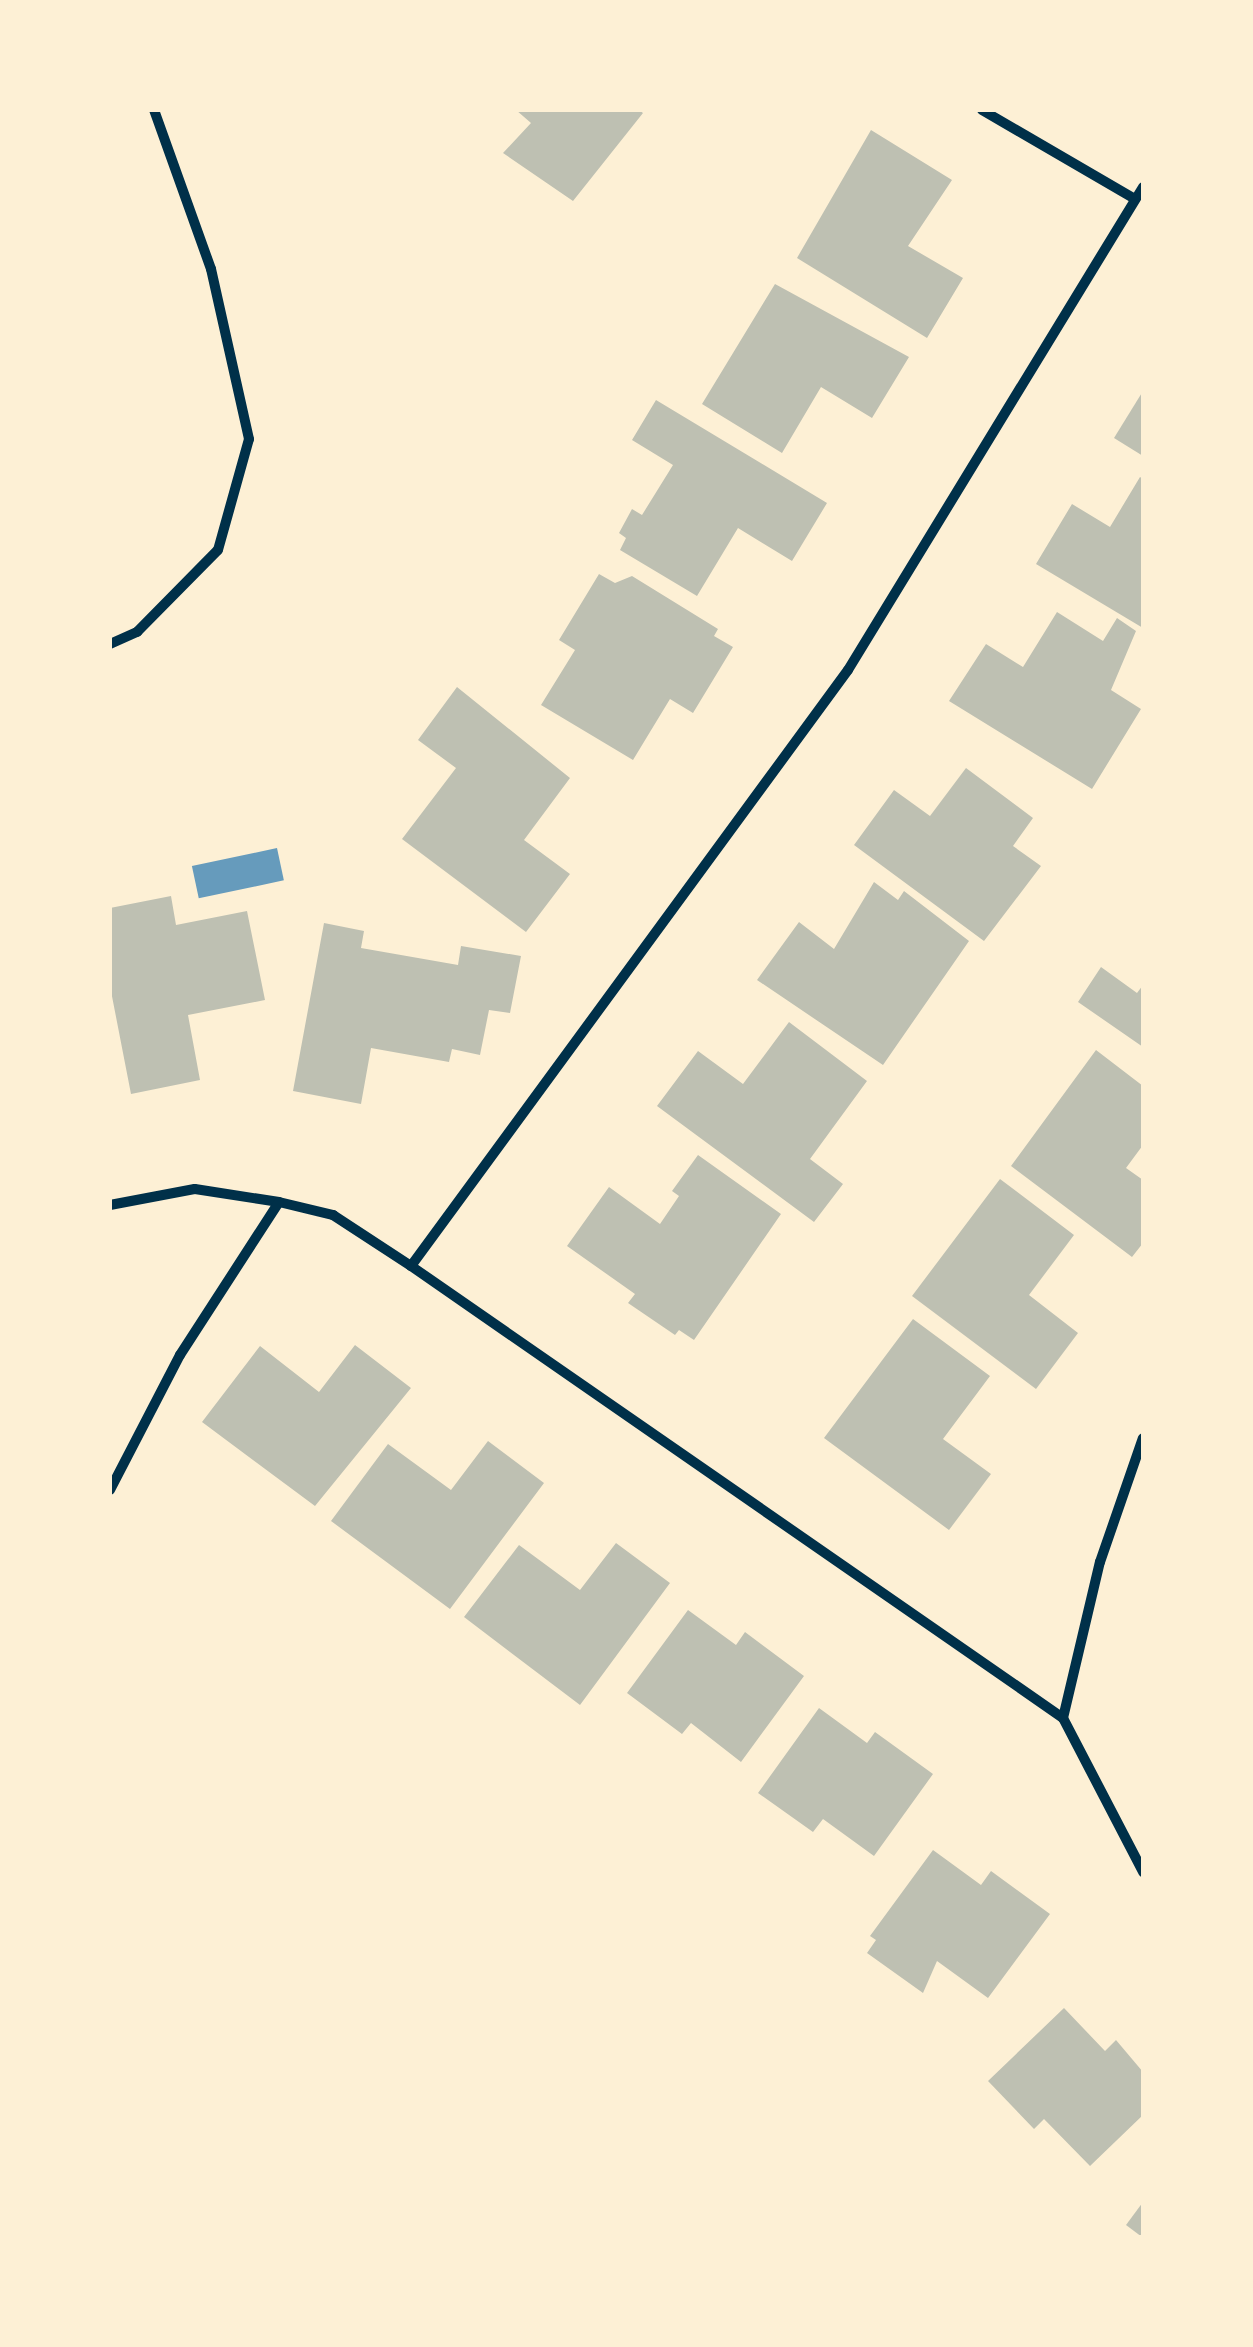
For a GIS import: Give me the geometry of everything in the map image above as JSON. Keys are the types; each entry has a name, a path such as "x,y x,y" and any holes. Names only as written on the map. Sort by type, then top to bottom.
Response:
{"street":[{"path":"110,644 137,632 218,550 249,439 211,269 154,110"},
{"path":"982,110 1135,200"},
{"path":"411,1266 848,670 1143,187"},
{"path":"110,1204 195,1189 278,1202 333,1216 411,1266 1064,1718 1143,1872"},
{"path":"110,1490 180,1355 278,1202"},
{"path":"1064,1718 1100,1562 1143,1438"}],"water":[{"path":"277,848 284,880 199,898 192,866"}],"building":[{"path":"516,110 643,113 573,201 503,153 531,123"},
{"path":"871,130 952,180 908,246 963,278 927,338 797,258"},
{"path":"775,284 909,357 872,418 821,387 782,453 702,404"},
{"path":"1143,391 1143,456 1114,438"},
{"path":"656,400 827,503 792,561 738,528 697,596 620,550 626,538 619,533 632,509 642,515 673,465 632,440"},
{"path":"1140,477 1143,628 1036,564 1072,504 1110,527"},
{"path":"599,574 615,583 632,576 718,629 714,636 733,647 693,713 670,699 633,760 541,705 575,650 559,640"},
{"path":"1057,612 1103,641 1117,618 1136,631 1111,690 1141,709 1092,789 949,701 986,644 1023,667"},
{"path":"457,687 570,778 524,840 570,874 526,932 402,839 456,768 418,740"},
{"path":"966,768 1033,818 1013,846 1041,866 984,941 854,845 894,790 930,816"},
{"path":"874,882 898,900 904,891 969,941 883,1065 757,980 799,922 834,949"},
{"path":"171,896 176,925 247,911 265,1000 188,1015 200,1080 131,1094 110,986 110,908"},
{"path":"324,923 364,931 361,948 458,965 461,946 521,956 510,1013 489,1010 480,1055 452,1049 449,1062 371,1048 361,1104 293,1091"},
{"path":"1101,967 1137,993 1143,985 1143,1047 1078,1002"},
{"path":"789,1022 867,1081 810,1159 843,1184 814,1222 657,1106 698,1051 743,1084"},
{"path":"1096,1050 1143,1086 1143,1145 1126,1168 1143,1180 1143,1243 1132,1257 1011,1166"},
{"path":"698,1155 781,1214 694,1340 679,1330 675,1335 628,1303 635,1294 567,1246 609,1187 660,1224 679,1196 672,1191"},
{"path":"1000,1179 1074,1235 1029,1295 1078,1333 1036,1389 912,1296"},
{"path":"913,1319 990,1376 943,1439 991,1474 949,1530 824,1438"},
{"path":"355,1345 411,1388 315,1506 202,1422 260,1346 319,1392"},
{"path":"488,1441 544,1483 450,1609 331,1521 388,1444 451,1490"},
{"path":"616,1543 670,1583 580,1705 464,1617 519,1545 580,1590"},
{"path":"688,1610 736,1645 745,1632 804,1676 741,1762 691,1723 682,1734 627,1693"},
{"path":"819,1708 867,1743 875,1732 933,1774 874,1856 823,1819 813,1832 758,1793"},
{"path":"933,1850 981,1885 991,1871 1050,1914 988,1998 937,1961 923,1993 867,1953 876,1940 870,1936"},
{"path":"1064,2008 1105,2051 1116,2040 1143,2072 1143,2115 1090,2166 1044,2119 1034,2129 988,2081"},
{"path":"1143,2202 1143,2237 1142,2237 1126,2225"}]}
